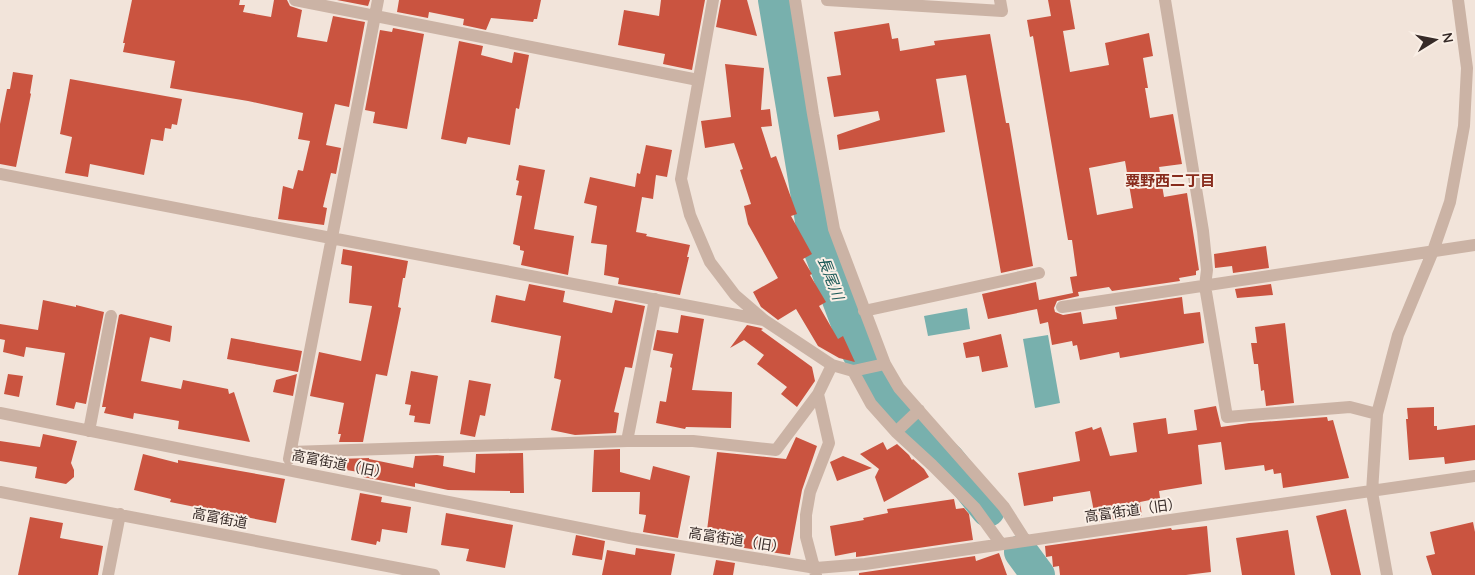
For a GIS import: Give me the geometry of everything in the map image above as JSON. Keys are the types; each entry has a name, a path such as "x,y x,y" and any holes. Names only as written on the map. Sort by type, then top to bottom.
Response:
{"street":[{"path":"295,0 698,80"},
{"path":"287,469 378,0"},
{"path":"713,0 681,179 690,215 710,262 735,295 764,320 832,365 856,370 882,365"},
{"path":"795,0 834,229 882,365 916,412 1004,507 1025,540"},
{"path":"827,0 890,2 1002,11 1000,0"},
{"path":"1165,0 1203,231 1206,270 1205,286 1227,417 1350,407 1377,414"},
{"path":"1387,575 1372,492 1377,414 1398,335 1433,251 1450,202 1464,126 1467,68 1458,0"},
{"path":"0,174 764,320"},
{"path":"1062,307 1475,245"},
{"path":"864,311 1039,274"},
{"path":"627,441 655,299"},
{"path":"89,431 111,316"},
{"path":"291,452 627,441 693,441 776,450 818,394 832,365"},
{"path":"856,370 870,404 975,508 1001,544"},
{"path":"816,572 806,537 806,515 810,492 829,444 818,394"},
{"path":"898,430 916,412"},
{"name":"高富街道（旧）","path":"0,413 630,538 816,572 1025,540 1475,476"},
{"name":"高富街道","path":"0,492 434,575"},
{"path":"108,575 120,514"}],"water":[{"path":"967,308 970,329 928,336 924,316"},
{"path":"1048,335 1060,403 1035,408 1023,339"}],"building":[{"path":"132,0 240,0 239,5 245,5 243,12 271,17 274,0 287,0 290,6 302,10 297,37 327,42 333,16 365,22 349,107 335,104 326,145 341,148 336,174 331,173 323,207 327,208 324,225 278,219 283,186 293,189 298,170 303,171 310,141 298,139 303,113 248,101 170,88 175,61 123,52 125,43 123,43"},
{"path":"337,0 370,0 368,6"},
{"path":"399,0 541,0 537,19 534,19 533,22 491,18 486,30 463,25 464,19 429,12 428,18 397,12"},
{"path":"661,0 705,0 692,70 663,64 665,54 618,45 624,10 659,16"},
{"path":"721,0 747,0 757,36 716,27"},
{"path":"1048,0 1070,0 1075,29 1063,31 1070,72 1109,65 1105,43 1149,33 1153,56 1143,58 1150,118 1173,114 1182,164 1159,167 1164,197 1187,193 1199,270 1196,271 1196,275 1179,278 1180,281 1112,291 1109,287 1078,292 1079,296 1057,301 1054,308 1055,312 1063,315 1081,312 1083,324 1117,319 1115,307 1182,297 1184,314 1200,312 1204,343 1120,358 1119,352 1080,360 1077,345 1073,346 1072,341 1052,345 1048,322 1040,324 1037,309 988,319 982,294 1036,282 1039,300 1073,293 1070,277 1077,276 1072,240 1068,240 1033,36 1030,37 1027,20 1051,16","holes":["1125,161 1133,208 1097,215 1089,168"]},
{"path":"889,23 892,39 898,38 900,51 935,45 934,41 990,34 1006,123 1009,123 1033,266 1001,273 966,75 936,79 945,132 839,150 837,135 880,120 878,111 834,117 827,77 841,75 834,32"},
{"path":"393,28 424,34 407,129 373,123 375,112 365,110 380,30 392,32"},
{"path":"459,41 483,46 481,55 512,63 514,52 529,55 519,109 516,108 510,145 468,137 466,144 441,139"},
{"path":"725,64 764,68 761,110 770,109 772,126 761,127 771,158 776,156 797,214 791,216 812,254 803,259 826,302 819,306 838,339 843,336 855,362 839,358 818,346 796,309 778,320 761,307 753,292 778,278 748,224 744,206 751,204 740,170 743,169 734,143 705,148 701,121 731,117"},
{"path":"13,72 33,75 16,167 0,164 0,124 7,89 10,89"},
{"path":"70,79 182,99 177,125 172,124 171,129 165,128 163,141 151,139 144,175 90,164 88,177 65,173 72,137 60,134"},
{"path":"646,145 672,150 667,177 656,175 653,199 642,197 636,232 647,234 646,236 690,245 680,295 618,284 619,278 604,275 607,245 591,243 597,206 584,203 590,177 635,187 637,173 640,174"},
{"path":"519,165 545,170 534,229 574,236 568,275 521,265 524,251 520,250 520,246 513,244 522,196 516,195 519,181 516,180"},
{"path":"1266,246 1269,268 1233,273 1232,266 1215,268 1214,254"},
{"path":"343,249 408,261 405,278 403,278 398,307 401,308 387,376 376,374 363,442 339,442 341,434 338,434 344,403 310,396 319,352 361,361 372,306 349,303 352,266 341,264"},
{"path":"529,284 565,291 563,302 612,313 615,300 645,306 632,368 625,367 614,412 619,413 616,433 575,435 551,430 561,380 554,378 561,336 491,322 496,295 525,301"},
{"path":"1271,284 1273,295 1237,298 1235,289"},
{"path":"43,300 104,312 86,404 76,402 74,409 56,405 65,353 26,347 24,357 3,352 5,340 0,339 0,324 38,330"},
{"path":"119,315 172,326 170,342 150,337 141,381 181,389 183,380 228,389 229,394 234,392 250,442 178,429 179,421 134,413 133,419 104,413 106,407 102,407"},
{"path":"681,315 704,319 692,390 732,392 731,428 686,427 685,429 656,423 660,401 666,402 673,354 653,350 657,330 678,333"},
{"path":"1285,323 1294,403 1266,406 1264,390 1261,391 1258,364 1254,364 1251,343 1257,343 1255,327"},
{"path":"747,325 763,329 761,330 812,367 815,381 797,407 781,394 787,387 757,364 764,355 744,340 730,348"},
{"path":"1001,334 1008,367 982,372 979,356 966,358 963,343"},
{"path":"231,338 302,351 298,372 227,359"},
{"path":"411,371 438,376 430,424 414,422 415,416 409,415 411,405 405,404"},
{"path":"8,374 23,376 19,397 4,394"},
{"path":"297,374 293,396 273,392 276,380"},
{"path":"469,380 491,384 485,416 480,415 475,437 460,434"},
{"path":"1216,406 1221,427 1327,417 1328,421 1333,420 1349,478 1283,488 1281,473 1274,474 1273,469 1265,471 1264,465 1225,470 1221,442 1198,445 1202,484 1159,491 1160,498 1140,502 1142,516 1096,522 1090,491 1053,497 1053,501 1024,506 1018,473 1080,461 1075,432 1092,427 1093,430 1101,427 1110,456 1137,452 1133,423 1166,418 1168,434 1197,430 1194,410"},
{"path":"1434,407 1434,426 1437,426 1437,430 1475,425 1475,460 1445,464 1444,457 1409,460 1407,408"},
{"path":"43,434 77,441 71,463 74,477 66,484 35,478 37,467 0,461 0,441 40,447"},
{"path":"796,437 817,446 802,490 790,555 719,544 720,540 706,538 717,452 786,459"},
{"path":"883,442 887,450 897,444 912,460 924,469 929,477 884,502 875,477 879,469 860,454"},
{"path":"620,449 620,472 650,480 653,466 690,476 678,538 643,532 646,515 639,514 640,492 592,492 594,450"},
{"path":"523,453 524,493 448,490 415,483 415,487 363,477 364,473 335,468 337,459 369,458 413,468 415,456 437,455 444,456 443,466 475,473 476,454"},
{"path":"143,454 178,463 178,460 285,479 276,523 170,502 171,499 134,490"},
{"path":"843,456 872,468 837,481 830,462"},
{"path":"360,493 382,497 381,502 411,507 407,533 382,529 380,542 377,541 376,545 351,540"},
{"path":"954,499 956,509 964,508 969,514 973,540 856,557 856,552 835,556 830,526 864,520 863,518 888,513 887,509"},
{"path":"1346,509 1361,575 1331,575 1316,516"},
{"path":"446,513 513,525 505,568 466,561 469,549 441,545"},
{"path":"30,517 63,523 60,538 103,546 98,575 18,575"},
{"path":"1473,522 1475,532 1475,575 1432,575 1426,556 1435,554 1430,532"},
{"path":"1207,526 1211,572 1186,575 1060,575 1059,566 1053,567 1052,556 1046,557 1045,546 1171,528 1172,530"},
{"path":"1288,530 1295,575 1242,575 1236,538"},
{"path":"576,535 605,541 602,560 572,555"},
{"path":"636,548 675,554 671,575 602,575 607,550 635,555"},
{"path":"999,553 1007,575 859,575 859,573 975,556 976,561"},
{"path":"716,560 735,563 733,575 713,575"}],"waterway":[{"name":"長尾川","path":"775,0 814,233 859,353 887,403 949,461 988,510"},
{"name":"長尾川","path":"1021,552 1038,575"}],"district":[{"name":"粟野西二丁目","path":"1170,180"}]}
